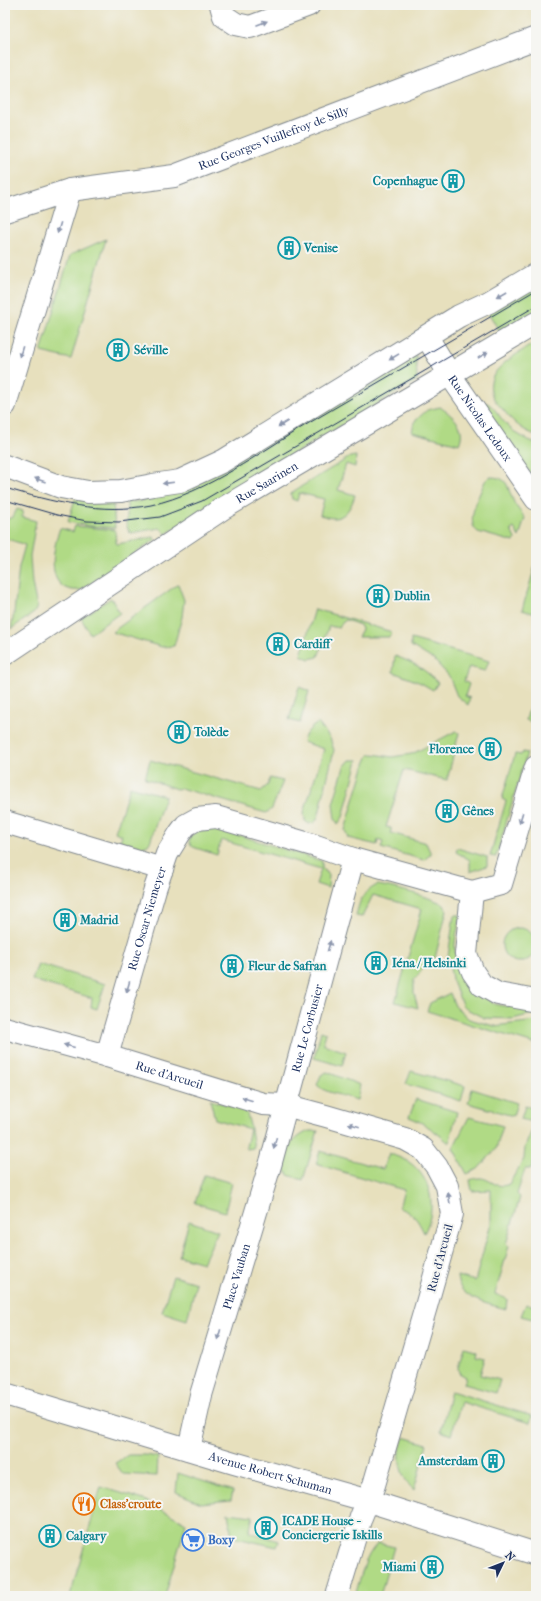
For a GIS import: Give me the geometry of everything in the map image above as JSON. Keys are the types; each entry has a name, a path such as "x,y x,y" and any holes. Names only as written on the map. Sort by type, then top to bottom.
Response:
{"street":[{"path":"221,5 224,16 236,24 250,28 309,5"},
{"name":"Rue Georges Vuillefroy de Silly","path":"5,212 70,190 174,176 536,38"},
{"path":"5,405 70,190"},
{"path":"5,466 61,487 88,492 121,491 180,482 223,461 427,337 458,316 489,302 536,274"},
{"name":"Rue Saarinen","path":"5,654 222,509 536,323"},
{"name":"Rue Nicolas Ledoux","path":"427,337 450,375 536,499"},
{"path":"162,868 167,854 186,825 197,819 216,816 316,846 353,859 472,892 501,884 536,767"},
{"name":"Rue Oscar Niemeyer","path":"5,822 162,868 107,1056"},
{"name":"Rue Le Corbusier","path":"285,1105 353,859"},
{"path":"472,892 466,954 472,972 482,985 498,994 536,1001"},
{"name":"Rue d'Arcueil","path":"5,1028 107,1056 262,1104 285,1105 405,1139 423,1149 437,1167 447,1186 452,1214 368,1501 361,1517 337,1596"},
{"name":"Place Vauban","path":"189,1449 201,1395 270,1162 285,1105"},
{"name":"Avenue Robert Schuman","path":"5,1394 368,1501 536,1554"}],"green space":[{"path":"106,239 71,359 41,352 70,255"},
{"path":"536,283 536,310 499,331 487,310"},
{"path":"536,342 536,435 519,426 511,419 495,400 491,391 491,383 499,368 513,356"},
{"path":"416,355 417,380 212,503 166,534 160,528 130,533 127,527 127,502 140,501 175,492"},
{"path":"487,403 513,430 524,438 536,443 536,482 483,404"},
{"path":"440,407 454,418 460,427 461,438 459,444 412,432 414,422 427,410"},
{"path":"356,456 355,467 346,464 338,490 355,495 350,507 342,516 334,518 320,515 324,499 299,493 297,501 292,499 291,494 297,489 350,457"},
{"path":"489,477 504,480 514,502 525,518 519,537 514,528 511,530 515,539 514,542 478,532 472,522 477,500 485,481"},
{"path":"75,499 113,503 115,528 89,526 68,522"},
{"path":"17,509 23,511 22,517 36,521 30,556 32,583 37,607 34,613 11,629 19,567 25,545 5,538 5,520 13,517"},
{"path":"75,526 115,530 117,544 154,537 155,540 81,590 69,589 61,585 56,578 53,558 60,528 73,532"},
{"path":"536,563 536,614 522,610"},
{"path":"178,584 184,600 182,617 174,646 162,647 112,632"},
{"path":"111,598 120,613 90,634 81,618"},
{"path":"315,609 392,632 389,637 358,637 362,629 360,625 346,620 339,628 329,626 318,657 309,659 301,655"},
{"path":"411,639 489,661 485,671 469,667 464,681 469,684 465,696 470,698 468,705 457,696 449,676 434,660 411,646"},
{"path":"395,656 428,673 438,683 433,690 421,683 393,672"},
{"path":"536,682 536,723 526,720"},
{"path":"299,687 309,691 300,723 289,720"},
{"path":"318,723 330,738 334,750 318,818 314,823 309,824 305,821 304,812 324,749 303,742 308,731"},
{"path":"456,731 459,733 447,780 404,770 386,827 391,828 391,833 426,843 431,854 424,860 381,848 383,842 378,840 377,845 348,838 345,830 369,755 373,754 392,757 412,754"},
{"path":"523,752 527,753 496,857 490,856 506,801 502,799 515,754 521,755"},
{"path":"150,760 261,791 268,785 270,778 283,781 272,809 266,813 180,788 179,790 145,778"},
{"path":"350,760 358,760 343,817 338,824 335,819 333,804 344,767"},
{"path":"130,786 165,796 148,845 143,847 120,841 122,835 115,832"},
{"path":"216,828 322,861 322,868 329,875 328,888 316,884 321,869 221,840 217,855 193,847 189,842 190,836 198,831"},
{"path":"457,848 487,857 487,866 470,872 470,860 456,852"},
{"path":"377,885 432,899 444,905 447,910 435,958 429,961 414,980 414,993 418,1008 395,1002 422,909 373,895 362,917 356,916 364,895"},
{"path":"454,915 461,915 455,940 456,955 487,996 494,1004 532,1010 536,1013 513,1019 484,1018 463,1007 452,979 448,957"},
{"path":"516,928 522,928 531,933 535,939 535,951 531,957 522,962 516,962 507,957 502,948 502,942 507,933"},
{"path":"38,964 105,984 97,1009 91,1007 92,998 32,980"},
{"path":"450,993 455,1006 469,1019 494,1026 536,1021 536,1039 534,1044 427,1011 430,1003"},
{"path":"321,1031 326,1033 323,1044 346,1052 342,1066 314,1058"},
{"path":"411,1071 465,1086 461,1101 406,1084"},
{"path":"327,1072 360,1085 357,1100 329,1092 317,1085 321,1075"},
{"path":"472,1089 517,1103 513,1116 468,1103"},
{"path":"416,1099 457,1112 449,1143 430,1128 409,1117"},
{"path":"210,1100 246,1110 251,1129 254,1148 247,1149 246,1147 250,1129 215,1119"},
{"path":"525,1106 536,1109 536,1154 532,1169 525,1169 517,1194 520,1197 506,1244 509,1246 495,1294 507,1299 506,1309 483,1302 468,1295 459,1284 457,1276 475,1281 491,1223 491,1190 472,1191 470,1180 480,1178 501,1186 509,1184 524,1159 525,1147 535,1123 521,1119"},
{"path":"469,1117 503,1126 496,1149 478,1169 467,1174 453,1148"},
{"path":"309,1131 318,1131 303,1180 288,1175 284,1161 288,1148 292,1143 297,1138"},
{"path":"320,1151 383,1169 389,1153 412,1164 425,1181 431,1198 430,1216 424,1233 414,1217 408,1212 399,1208 404,1190 316,1164"},
{"path":"204,1175 232,1183 225,1212 195,1203"},
{"path":"189,1221 218,1231 203,1263 179,1256"},
{"path":"173,1276 196,1283 187,1320 162,1312"},
{"path":"526,1304 536,1306 536,1320 521,1316"},
{"path":"464,1347 477,1351 476,1356 485,1358 480,1375 500,1380 496,1393 464,1384 466,1377 459,1373 458,1368"},
{"path":"451,1391 532,1416 530,1423 461,1402 451,1435 441,1431"},
{"path":"404,1437 427,1444 414,1490 405,1479 400,1465 400,1451"},
{"path":"128,1455 158,1457 157,1476 123,1474 115,1463"},
{"path":"178,1473 233,1491 231,1500 201,1503 176,1492"},
{"path":"101,1487 144,1500 186,1523 165,1596 70,1596"},
{"path":"228,1513 253,1516 249,1532 279,1541 277,1547 232,1537"},
{"path":"378,1543 394,1547 380,1596 355,1596 366,1561"}],"tram line":[{"path":"5,488 77,506 96,508 133,508 172,499 193,491 233,470 309,423 536,290"},
{"path":"5,500 57,515 87,521 119,522 160,517 202,501 536,306"}],"place":[{"name":"Copenhague","path":"453,181"},
{"name":"Venise","path":"289,248"},
{"name":"Séville","path":"118,350"},
{"name":"Dublin","path":"378,596"},
{"name":"Cardiff","path":"278,644"},
{"name":"Tolède","path":"179,732"},
{"name":"Florence","path":"490,749"},
{"name":"Gênes","path":"447,811"},
{"name":"Madrid","path":"65,920"},
{"name":"Iéna / Helsinki","path":"376,963"},
{"name":"Fleur de Safran","path":"232,966"},
{"name":"Amsterdam","path":"493,1461"},
{"name":"Class'croute","path":"84,1504"},
{"name":"ICADE House - Conciergerie Iskills","path":"266,1528"},
{"name":"Calgary","path":"50,1536"},
{"name":"Boxy","path":"193,1540"},
{"name":"Miami","path":"432,1567"}]}
